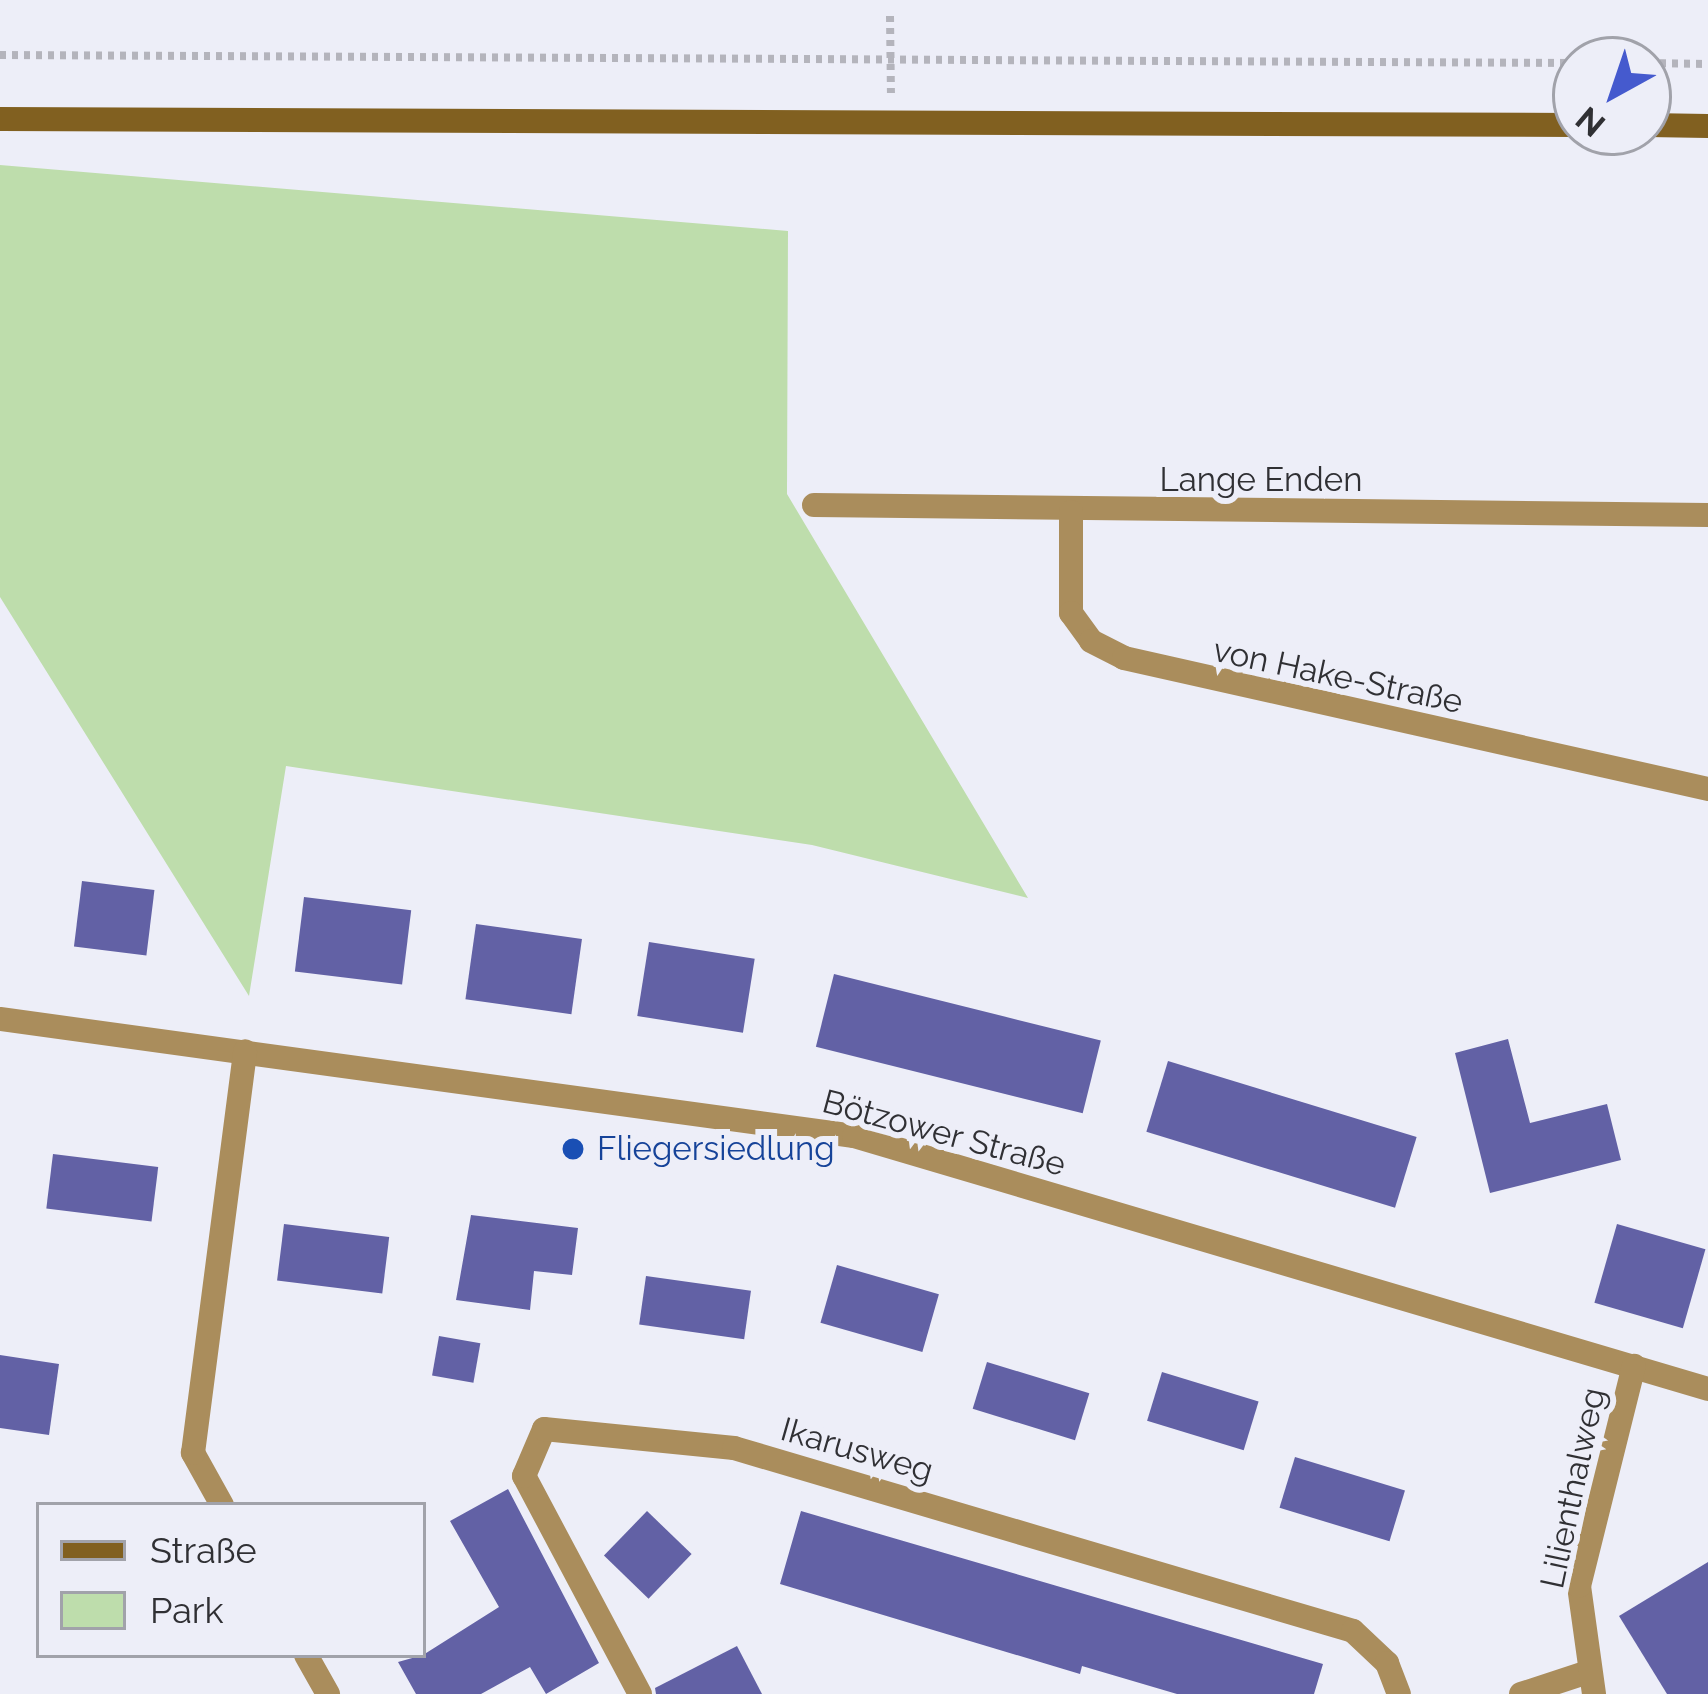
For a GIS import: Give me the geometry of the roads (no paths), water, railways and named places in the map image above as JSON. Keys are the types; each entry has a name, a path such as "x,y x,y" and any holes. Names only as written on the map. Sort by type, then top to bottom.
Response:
{"main road":[{"path":"0,119 1552,125"},
{"path":"1672,125 1708,126"}],"street":[{"name":"Lange Enden","path":"814,505 1071,512 1708,515"},
{"name":"von Hake-Straße","path":"1071,512 1071,613 1091,641 1124,658 1708,790"},
{"name":"Bötzower Straße","path":"0,1018 854,1136 1708,1389"},
{"path":"220,1502 193,1453 245,1052"},
{"name":"Lilienthalweg","path":"1590,1684 1579,1586 1634,1366"},
{"name":"Ikarusweg","path":"640,1694 524,1477 544,1429 734,1448 1353,1631 1387,1664 1399,1694"},
{"path":"308,1658 328,1694"},
{"path":"1521,1694 1590,1684"}],"place":[{"name":"Fliegersiedlung","path":"573,1149"}]}
